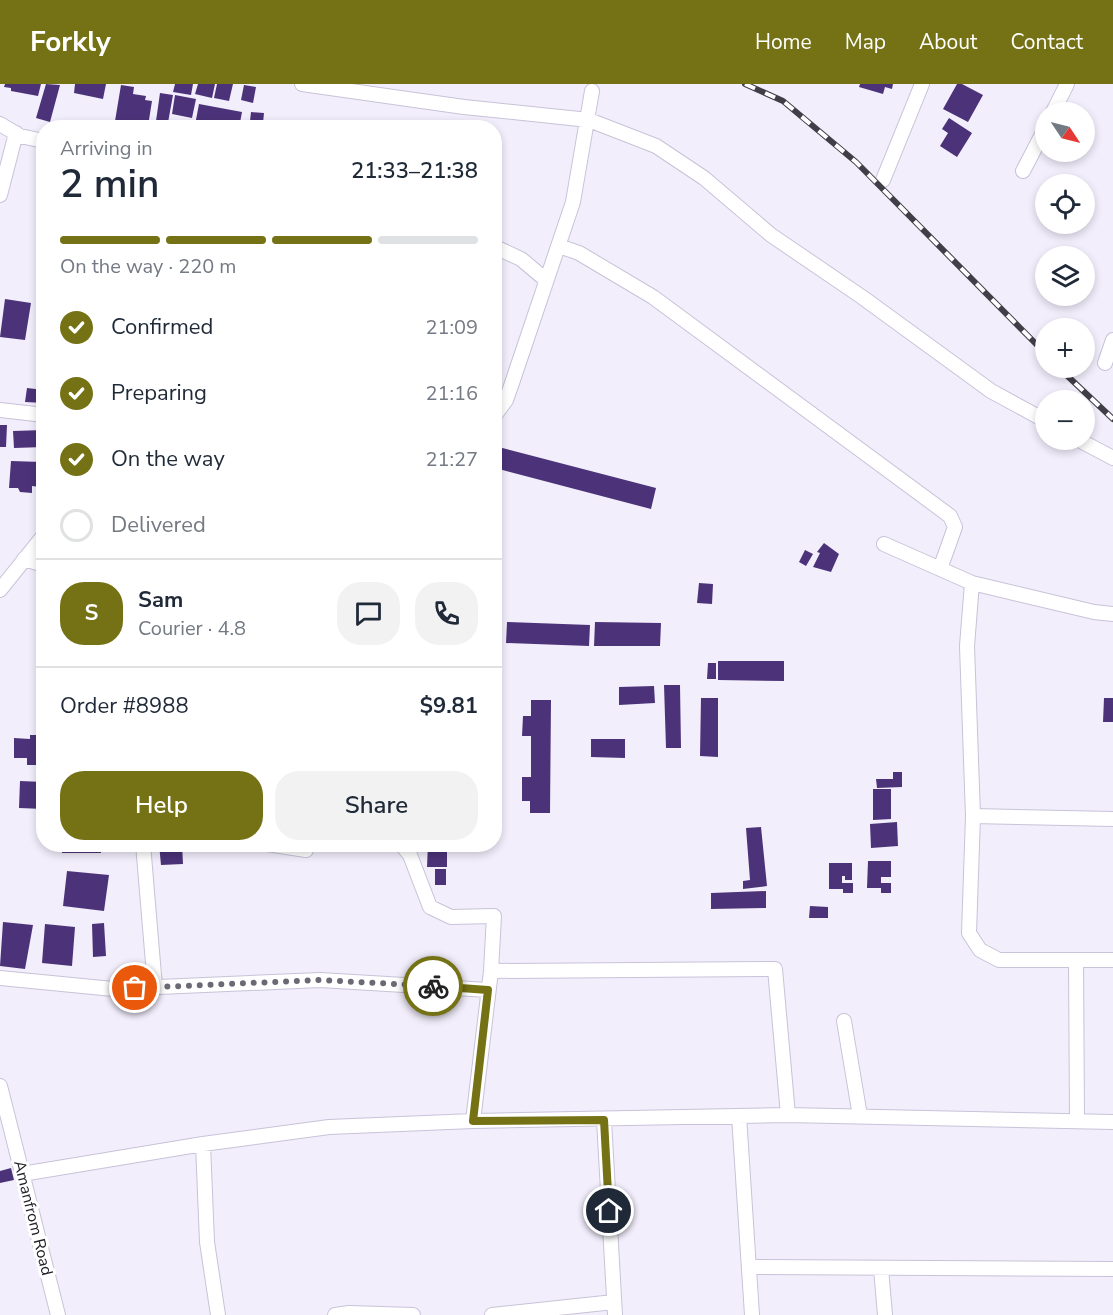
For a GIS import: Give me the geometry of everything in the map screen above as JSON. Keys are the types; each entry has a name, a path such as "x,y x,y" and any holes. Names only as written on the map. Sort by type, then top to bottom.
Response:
{"street":[{"path":"302,84 464,107 589,120 656,146 704,178 771,235 862,297 991,391 1035,415"},
{"path":"883,180 922,84"},
{"path":"1058,102 1068,84"},
{"path":"502,405 506,400 573,202 589,120 592,91"},
{"path":"0,124 16,134 36,139"},
{"path":"0,195 16,134"},
{"path":"1023,171 1035,148"},
{"path":"559,246 579,254 653,297 950,516 955,527 940,569"},
{"path":"502,250 521,259 546,280"},
{"path":"1105,363 1113,340"},
{"path":"0,410 36,414"},
{"path":"1095,449 1113,458"},
{"path":"884,544 972,583 1094,612 1113,614"},
{"path":"0,590 36,545"},
{"path":"24,558 36,562"},
{"path":"972,583 968,646 973,816 969,933 981,950 999,960 1113,960"},
{"path":"973,816 1113,819"},
{"path":"144,852 156,987"},
{"path":"408,852 430,907 451,917 494,916 491,971 473,1121"},
{"path":"1076,960 1077,1120"},
{"path":"491,971 775,969 788,1115"},
{"path":"0,978 114,989 320,980 488,990"},
{"path":"844,1021 860,1116"},
{"name":"Amanfrom Road","path":"0,1086 58,1315"},
{"path":"22,1174 202,1144 329,1127 473,1121 788,1115 1113,1122"},
{"path":"739,1116 752,1315"},
{"path":"492,1315 615,1308 604,1120"},
{"path":"202,1144 207,1242 218,1315"},
{"path":"750,1267 1113,1269"},
{"path":"881,1268 885,1315"},
{"path":"335,1315 349,1313 413,1315"}],"building":[{"path":"5,84 41,84 38,96 11,91 11,88 4,87"},
{"path":"46,84 60,85 51,120 36,118"},
{"path":"75,84 106,84 103,99 74,93"},
{"path":"175,84 193,84 191,95 173,92"},
{"path":"198,84 215,84 212,98 195,94"},
{"path":"217,84 233,84 229,101 214,98"},
{"path":"860,84 893,84 892,89 885,87 883,94 859,87"},
{"path":"957,84 962,84 983,95 968,122 943,109"},
{"path":"121,85 134,87 133,94 146,96 145,100 152,101 149,120 115,120"},
{"path":"244,85 256,87 253,103 241,100"},
{"path":"160,93 173,95 168,120 156,120"},
{"path":"175,95 196,99 192,118 172,114"},
{"path":"199,104 242,112 240,120 196,120"},
{"path":"251,112 264,113 263,120 250,120"},
{"path":"949,118 972,133 957,157 940,146 948,133 942,129"},
{"path":"5,299 31,303 25,340 0,337"},
{"path":"27,388 36,389 36,403 25,402"},
{"path":"0,425 7,425 6,447 0,447"},
{"path":"36,430 36,447 14,448 13,431"},
{"path":"502,448 656,488 651,509 502,470"},
{"path":"11,461 36,462 36,486 32,486 32,493 20,492 18,488 9,488"},
{"path":"824,543 839,554 831,572 813,567 820,553 817,552"},
{"path":"805,550 813,554 806,566 799,562"},
{"path":"699,583 713,584 712,604 697,603"},
{"path":"507,622 590,625 589,646 506,643"},
{"path":"595,622 661,623 660,646 594,646"},
{"path":"718,661 784,661 784,681 718,680"},
{"path":"708,663 716,663 716,679 707,679"},
{"path":"664,685 680,685 681,748 666,748"},
{"path":"654,686 655,703 619,705 619,687"},
{"path":"701,698 718,698 718,757 700,756"},
{"path":"1104,698 1113,698 1113,722 1103,722"},
{"path":"531,700 551,700 550,813 530,813 530,801 522,801 522,777 531,777 531,736 522,736 523,716 531,716"},
{"path":"30,735 36,735 36,765 27,765 27,758 14,758 14,738 30,739"},
{"path":"591,739 625,739 625,758 591,757"},
{"path":"893,772 902,772 902,787 877,788 876,779 893,779"},
{"path":"20,781 36,782 36,809 19,808"},
{"path":"873,789 891,789 891,819 873,820"},
{"path":"897,822 898,846 871,848 870,824"},
{"path":"761,827 767,886 743,889 743,881 750,880 746,828"},
{"path":"62,852 101,852 101,853"},
{"path":"160,852 182,852 183,864 161,865"},
{"path":"428,852 447,852 447,867 427,867"},
{"path":"868,861 891,861 891,877 881,877 881,883 891,883 891,893 881,893 881,888 867,888"},
{"path":"829,863 852,863 852,880 845,880 845,876 842,876 842,883 853,883 853,893 843,893 843,889 829,889"},
{"path":"435,869 446,869 446,885 435,885"},
{"path":"67,871 109,875 104,911 63,906"},
{"path":"766,891 766,908 711,909 711,893"},
{"path":"810,906 828,907 828,918 809,918"},
{"path":"3,922 33,925 25,969 0,966"},
{"path":"104,923 106,956 93,957 92,924"},
{"path":"45,924 75,927 72,966 42,963"},
{"path":"11,1168 14,1180 0,1183 0,1171"}],"railway":[{"path":"745,84 783,101 856,162 1035,343"},
{"path":"1070,378 1113,419"}],"way so far":[{"path":"135,988 241,981 320,980 433,986"}],"route":[{"path":"433,986 488,990 473,1121 604,1120 609,1211"}]}
